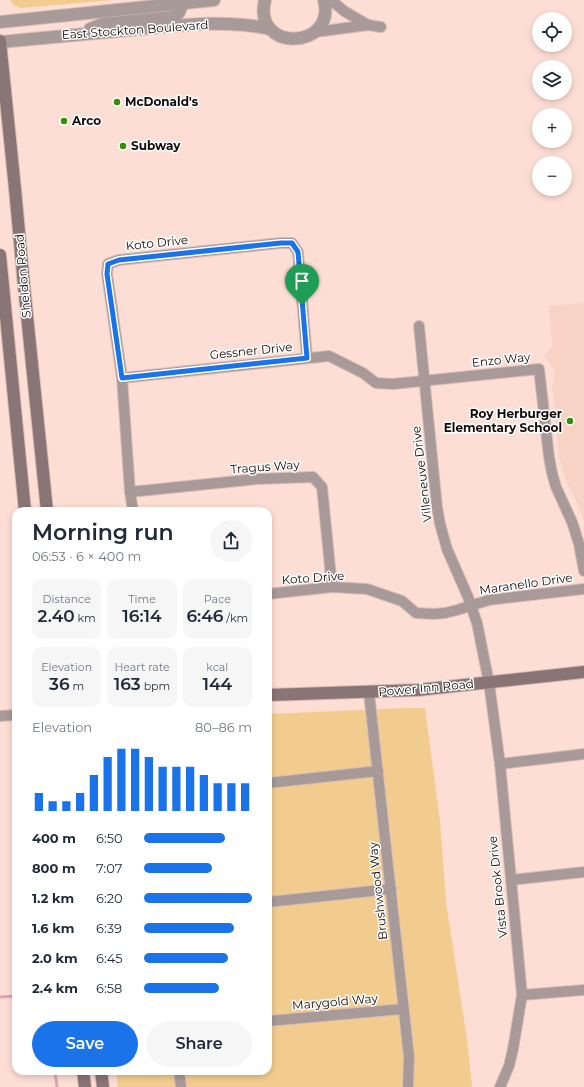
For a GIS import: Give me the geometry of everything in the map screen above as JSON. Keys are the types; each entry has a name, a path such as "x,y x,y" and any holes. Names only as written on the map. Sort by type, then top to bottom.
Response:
{"main road":[{"name":"Sheldon Road","path":"0,41 47,507"},
{"name":"Sheldon Road","path":"0,255 25,507"},
{"name":"Power Inn Road","path":"272,695 418,690 584,672"},
{"path":"84,1075 85,1087"},
{"path":"102,1075 103,1087"}],"street":[{"name":"East Stockton Boulevard","path":"0,22 214,0"},
{"path":"266,0 264,14 270,29"},
{"path":"315,32 325,15 324,0"},
{"path":"331,0 344,11 368,25"},
{"path":"78,34 102,24 176,16 180,12 181,4"},
{"name":"East Stockton Boulevard","path":"0,41 159,27 235,24 258,26 270,29 283,37 297,39 307,37 315,32"},
{"path":"315,32 368,25 381,27"},
{"name":"Koto Drive","path":"132,507 122,378 107,274 108,264 119,260 266,244 292,243 298,252 307,358"},
{"name":"Villeneuve Drive","path":"419,326 440,524 447,548 472,605 490,683"},
{"name":"Gessner Drive","path":"122,378 330,356 363,373 376,383 393,384 424,382"},
{"name":"Enzo Way","path":"424,382 539,368 552,472 556,487 580,544 584,571"},
{"name":"Tragus Way","path":"130,492 257,479 313,477 322,487 332,587"},
{"name":"Koto Drive","path":"272,594 332,587 367,589 402,601 416,613 446,613 472,605"},
{"name":"Maranello Drive","path":"472,605 489,600 584,589"},
{"name":"Vista Brook Drive","path":"490,683 500,764 522,996 513,1049 500,1087"},
{"name":"Brushwood Way","path":"370,692 409,1057 408,1087"},
{"path":"0,716 12,715"},
{"path":"500,764 584,754"},
{"path":"272,783 378,771"},
{"path":"511,880 584,872"},
{"path":"272,902 391,889"},
{"path":"522,996 584,990"},
{"name":"Marygold Way","path":"272,1021 403,1009"},
{"path":"180,1075 181,1087"}],"shaded area":[{"path":"10,0 113,0 21,8 15,6"},
{"name":"Roy Herburger Elementary School","path":"584,303 584,520 565,478 559,456 552,386 555,375 553,368 544,356 552,346 549,306"},
{"path":"425,708 440,821 446,902 467,1039 472,1087 118,1087 116,1075 272,1075 272,714"}],"waterway":[{"path":"0,997 12,996"},
{"path":"56,1075 57,1087"}],"place":[{"name":"McDonald's","path":"117,102"},
{"name":"Arco","path":"64,121"},
{"name":"Subway","path":"123,146"},
{"name":"Roy Herburger Elementary School","path":"570,421"}],"route":[{"path":"292,243 298,252 302,305 307,358 122,378 107,274 108,264 119,260 292,243"}]}
